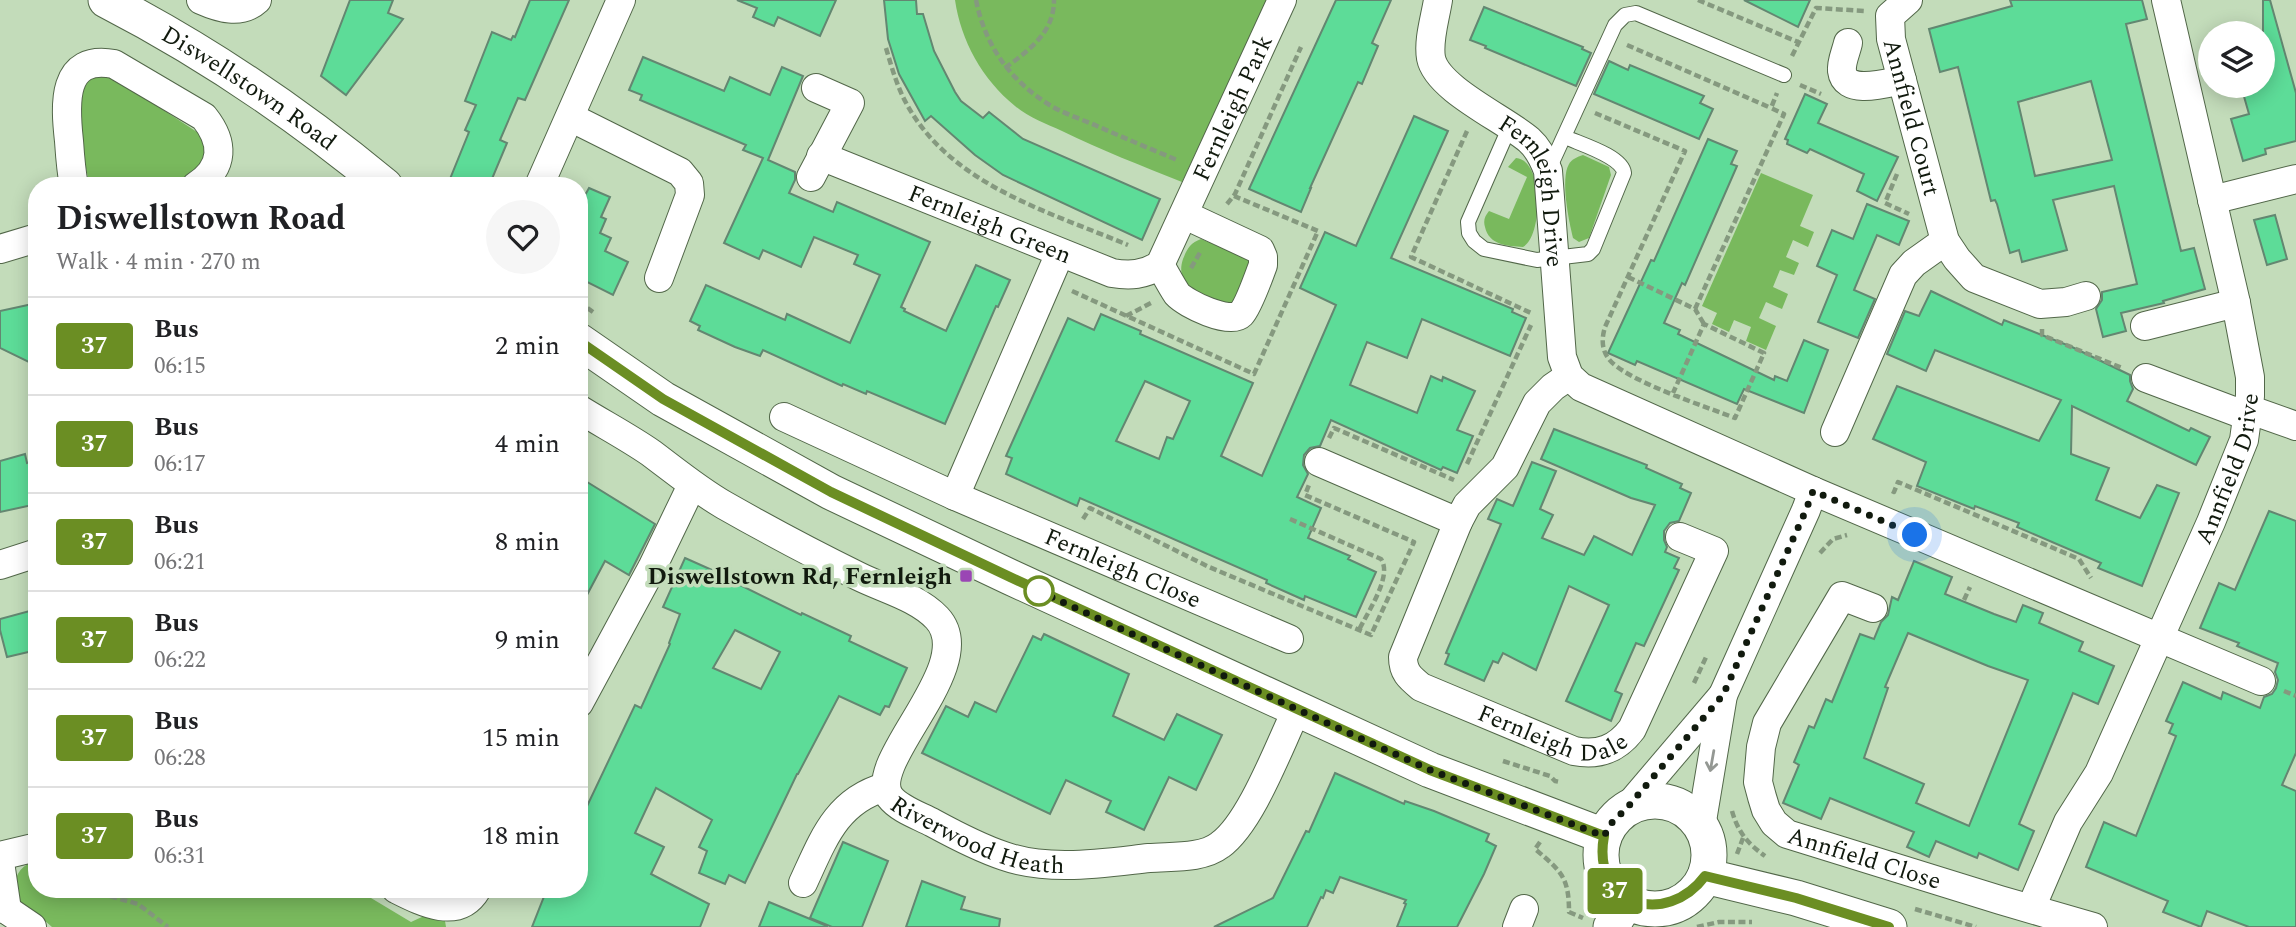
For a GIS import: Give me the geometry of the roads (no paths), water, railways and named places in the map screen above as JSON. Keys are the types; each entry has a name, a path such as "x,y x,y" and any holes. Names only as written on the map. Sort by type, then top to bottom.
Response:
{"street":[{"name":"Diswellstown Road","path":"106,0 154,25 247,84 336,145 374,177"},
{"path":"201,0 233,10 257,0"},
{"path":"543,177 621,0"},
{"name":"Fernleigh Park","path":"1160,265 1282,0"},
{"name":"Fernleigh Drive","path":"1438,0 1430,42 1431,61 1443,79 1530,141 1539,152 1548,172 1562,357 1569,376"},
{"name":"Annfield Drive","path":"2031,908 2068,822 2099,773 2211,522 2244,440 2250,377 2236,303 2166,0"},
{"name":"Annfield Court","path":"1899,8 1891,39 1945,241 1974,278 2040,304 2066,302 2086,296"},
{"path":"1848,43 1842,68 1843,76 1854,84 1870,87 1902,80"},
{"path":"73,177 66,114 72,78 89,63 101,62 114,64 204,117 218,140 219,158 206,177"},
{"name":"Fernleigh Green","path":"816,88 850,103 816,166 1112,273 1124,275 1149,272 1160,265"},
{"path":"570,117 680,172 689,183 690,195 659,278"},
{"path":"2212,200 2296,179"},
{"path":"1160,265 1177,293 1186,301 1225,318 1233,319 1242,314 1263,265 1264,257 1260,250 1185,215"},
{"path":"0,249 28,241"},
{"path":"1835,432 1903,275 1914,263 1945,241"},
{"path":"955,496 1060,253"},
{"path":"2146,326 2236,303"},
{"path":"588,347 663,399 831,492 1430,770 1604,836"},
{"path":"1569,376 1581,387 1813,491 2261,681"},
{"name":"Fernleigh Dale","path":"1569,376 1537,403 1512,457 1467,505 1403,657 1403,667 1408,677 1420,687 1574,751 1587,754 1607,751 1618,745 1632,729 1714,551 1680,537"},
{"path":"2146,378 2248,413 2296,426"},
{"name":"Riverwood Heath","path":"588,415 650,453 692,485 723,504 856,575 921,605 938,619 946,633 946,655 936,683 891,765 885,787 891,798 905,808 1005,857 1037,863 1071,864 1206,853 1221,845 1245,818 1297,709"},
{"name":"Fernleigh Close","path":"784,417 955,496 1289,639"},
{"path":"1319,462 1458,522"},
{"path":"588,686 652,568 692,485"},
{"path":"1701,827 1723,695 1813,491"},
{"path":"0,565 28,556"},
{"name":"Annfield Close","path":"1873,608 1842,596 1768,723 1761,747 1758,782 1766,810 1774,823 1787,834 2031,908"},
{"path":"1626,809 1659,801 1676,805 1690,814 1701,827 1708,842 1709,859 1705,876 1695,892 1680,903 1609,916 1613,889 1604,873 1601,854 1604,836 1613,821 1723,695"},
{"path":"803,883 839,814 861,797 885,787"},
{"path":"0,856 28,849"},
{"path":"0,862 4,911 32,927"},
{"path":"1705,876 1796,898 1902,916"},
{"path":"413,898 445,907 456,907 469,898"},
{"path":"2031,908 2093,927"}],"lane":[{"path":"1548,172 1615,25 1625,15 1636,13 1784,77"},
{"path":"1510,126 1468,222 1469,233 1484,249 1537,260 1588,254 1593,249 1624,173 1624,168 1616,160 1565,137"}],"place":[{"name":"Diswellstown Rd, Fernleigh","path":"966,576"}]}
